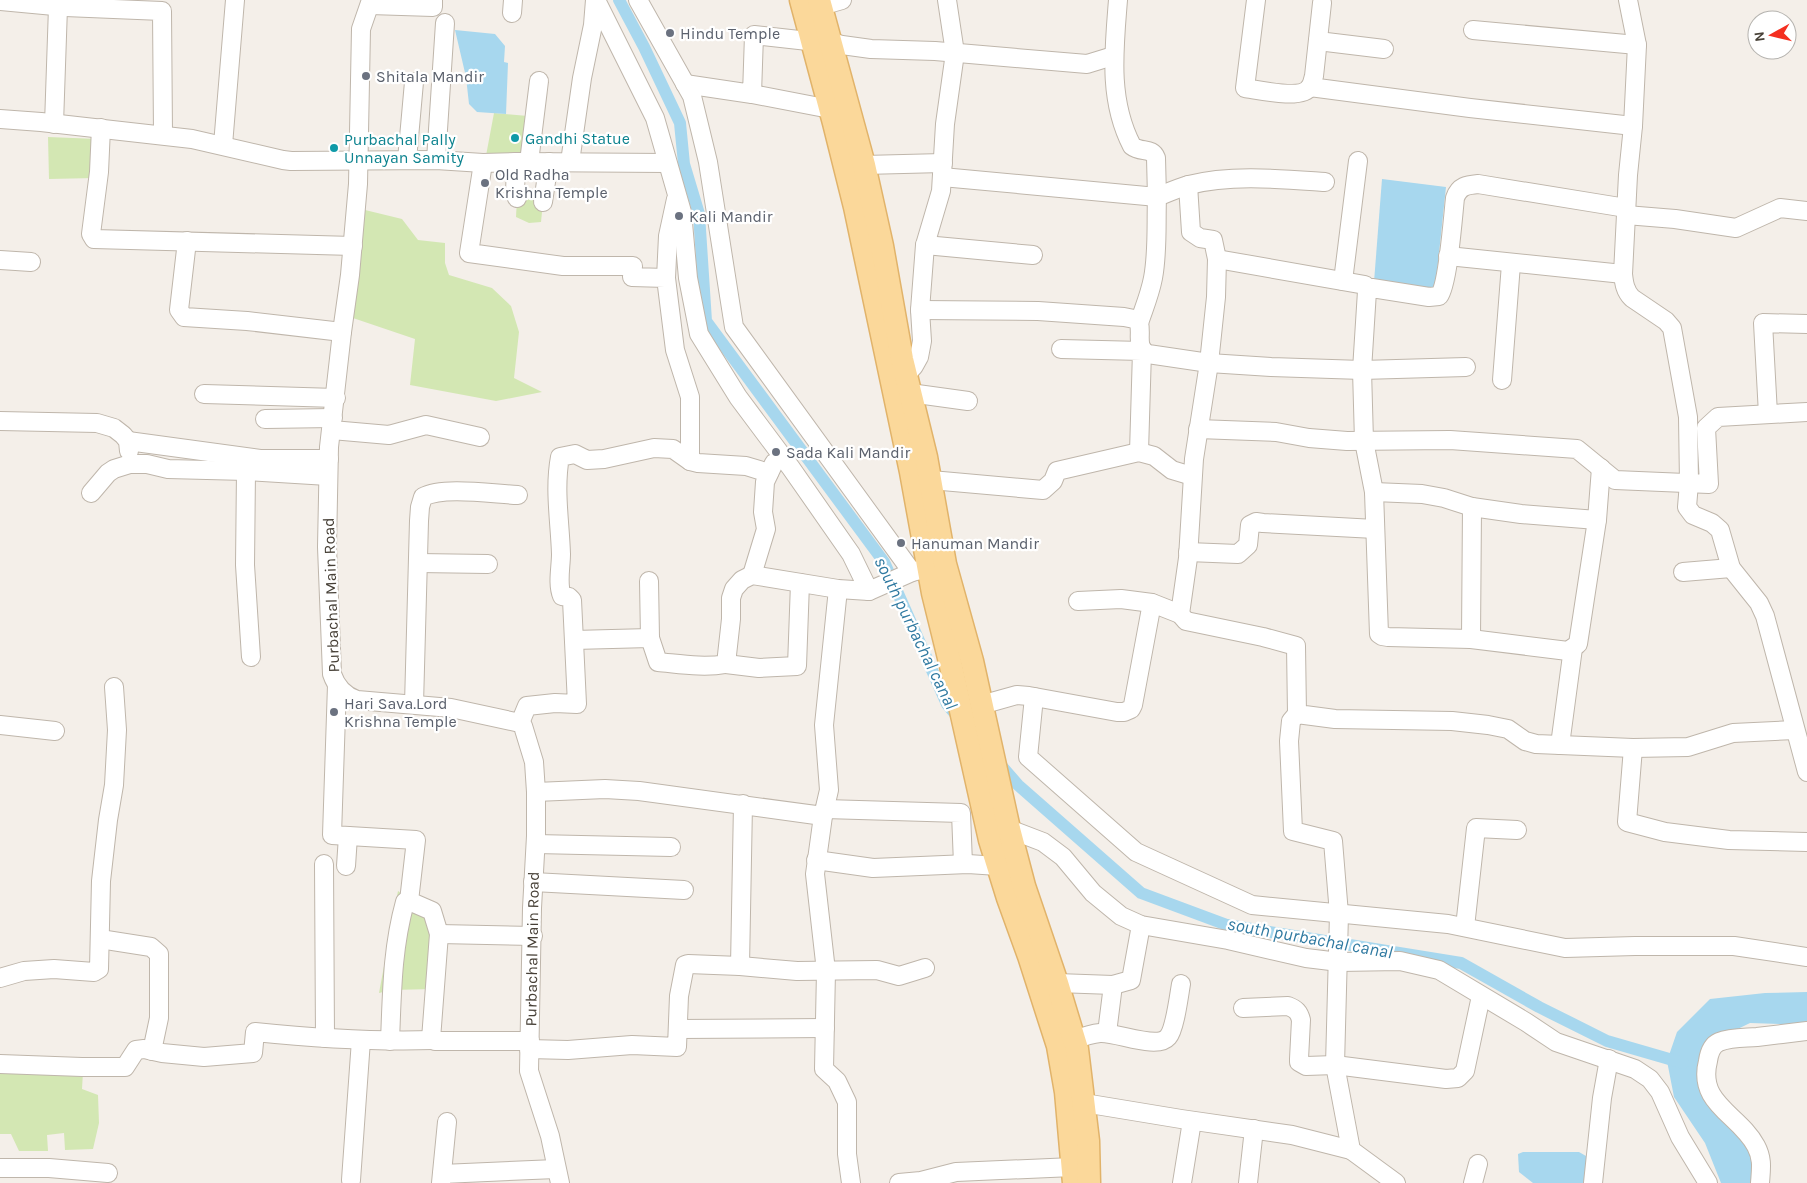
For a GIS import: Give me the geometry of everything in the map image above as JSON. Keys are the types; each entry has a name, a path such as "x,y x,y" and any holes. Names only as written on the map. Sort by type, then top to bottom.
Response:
{"main road":[{"path":"821,1 820,41 830,109 911,434 931,480 945,564 972,661 1007,820 1024,886 1057,983 1066,1043 1066,1092 1074,1175"},
{"path":"820,41 864,165 882,246 908,384 917,571 933,593 955,681 990,840 998,866 1029,956 1066,1043 1081,1070 1090,1183"}],"street":[{"path":"222,145 235,0"},
{"path":"370,2 433,7 433,0"},
{"path":"570,162 596,0"},
{"path":"596,0 655,118 682,212 688,278 699,334 738,397 780,452 851,554 870,591"},
{"path":"638,0 692,96 708,162 734,327 917,571 870,591 838,589 752,575 742,580 734,589 731,598 731,619 726,664"},
{"path":"947,0 955,54 945,124 941,191 925,245 920,310 922,341 919,357 908,384 968,401"},
{"path":"1118,0 1114,56 1116,99 1128,139 1132,146 1136,150 1151,150 1155,153 1156,158 1156,258 1154,277 1139,323 1141,331 1139,344 1142,351 1139,452"},
{"path":"1256,0 1245,88 1296,94 1303,94 1310,87 1318,41 1317,1"},
{"path":"1628,0 1637,45 1623,274 1628,294 1666,320 1672,328 1688,417 1689,483 1687,507 1693,515 1712,523 1720,530 1731,568 1759,603 1765,616 1798,720 1807,772"},
{"path":"0,1 58,7 141,5 160,10 163,13 163,134"},
{"name":"Purbachal Main Road","path":"370,2 361,30 358,161 353,246 332,424 329,468 327,547 332,674 337,685 347,696 357,700 463,710 520,723 523,726 534,762 536,792 529,1071 546,1123 558,1176"},
{"path":"54,124 58,7"},
{"path":"436,160 445,23"},
{"path":"1473,30 1637,45"},
{"path":"752,94 754,35 820,41 863,48 997,55 1087,64 1114,56"},
{"path":"1318,41 1384,49"},
{"path":"517,198 515,194 539,81"},
{"path":"407,160 414,82"},
{"path":"685,84 752,94 830,109"},
{"path":"1310,87 1470,108 1633,126"},
{"path":"0,119 163,134 206,141 283,160 667,163"},
{"path":"101,128 99,172 91,234 94,239 187,240 222,243 353,246"},
{"path":"543,202 549,162"},
{"path":"1343,281 1358,162"},
{"path":"483,163 469,253 563,266 633,266 632,277 666,278"},
{"path":"864,165 943,170 1157,197 1188,185 1223,180 1272,178 1325,182"},
{"path":"1601,468 1597,520 1578,644 1573,648 1568,651 1471,639 1388,637 1379,634 1374,492 1364,441 1362,370 1368,291 1372,288 1429,297 1439,296 1442,292 1446,276 1455,198 1458,191 1466,185 1478,184 1626,211 1736,228 1780,208 1807,211"},
{"path":"1180,614 1188,552 1192,476 1209,363 1216,297 1217,259 1213,240 1200,238 1191,232 1188,185"},
{"path":"677,196 668,236 666,278 675,350 690,396 690,461"},
{"path":"187,240 180,310 184,317 246,321 342,332"},
{"path":"925,245 1034,254"},
{"path":"1448,256 1511,264 1623,274"},
{"path":"1217,259 1365,286"},
{"path":"0,260 31,262"},
{"path":"1502,380 1511,264"},
{"path":"920,310 1038,311 1124,317 1134,319 1139,323"},
{"path":"1768,414 1763,323 1807,324"},
{"path":"1060,348 1142,351 1148,354 1209,363 1362,370 1466,367"},
{"path":"204,394 336,398"},
{"path":"1198,429 1249,430 1276,432 1309,438 1364,441 1450,440 1576,449 1615,480 1709,484 1706,428 1718,417 1807,412"},
{"path":"265,419 332,424 388,435 426,425 480,437"},
{"path":"0,421 98,423 114,428 128,441 329,468"},
{"path":"128,441 130,464"},
{"path":"520,723 527,706 577,704 572,600 569,597 562,596 560,590 560,514 557,488 560,457 575,454 587,460 604,459 654,448 673,449 690,461 698,463 746,466 769,473"},
{"path":"752,575 766,529 762,512 765,482 780,452"},
{"path":"931,480 1043,490 1054,481 1057,471 1139,452 1154,456 1172,470 1192,476"},
{"path":"91,493 108,473 130,464 147,464 168,469 246,471 329,468"},
{"path":"246,471 245,565 251,657"},
{"path":"414,704 420,506 423,498 430,494 446,491 518,495"},
{"path":"1374,492 1422,494 1444,498 1472,507 1521,514 1597,520"},
{"path":"1471,639 1472,507"},
{"path":"1188,552 1238,554 1248,546 1250,525 1256,522 1375,530"},
{"path":"418,563 488,564"},
{"path":"1683,572 1731,568"},
{"path":"649,581 650,638 658,662 698,666 726,664 759,668 797,666 800,583"},
{"path":"838,589 824,725 828,790 815,874 826,971 824,1069 838,1081 847,1102 847,1154 851,1183"},
{"path":"1078,601 1121,599 1152,603 1180,614 1186,621 1264,637 1296,646 1297,714 1291,721 1289,741 1294,831 1333,841 1339,918 1335,1065 1351,1150"},
{"path":"982,705 1017,695 1117,712 1131,709 1152,603"},
{"path":"574,640 650,638"},
{"path":"1560,745 1573,648"},
{"path":"337,685 332,835 416,840 409,901"},
{"path":"0,978 24,971 54,969 94,972 99,969 101,881 114,785 116,730 114,687"},
{"path":"1034,697 1028,757 1136,852 1252,906 1339,918 1448,924 1565,948 1734,946 1807,957"},
{"path":"1297,714 1335,719 1452,721 1488,725 1508,730 1536,744 1633,748 1688,747 1733,733 1798,720"},
{"path":"0,726 55,731"},
{"path":"1633,748 1627,822 1665,832 1729,840 1807,842"},
{"path":"536,792 605,789 639,791 824,813 961,813 963,864"},
{"path":"740,966 742,804"},
{"path":"1007,820 1063,857 1093,893 1121,916 1141,925 1228,940 1306,958 1400,961 1439,970 1556,1042 1635,1069 1650,1079 1660,1092 1680,1138 1708,1183"},
{"path":"1465,927 1476,828 1516,830"},
{"path":"346,866 348,836"},
{"path":"536,844 671,847"},
{"path":"816,860 872,868 963,864 998,866"},
{"path":"324,864 325,1038"},
{"path":"533,882 684,890"},
{"path":"409,901 432,911 439,934 431,1036 433,1040"},
{"path":"390,1041 393,965 399,924 405,902 409,901"},
{"path":"1057,983 1113,985 1131,980 1141,925"},
{"path":"439,934 533,936"},
{"path":"100,939 151,947 159,954 159,1018 152,1051"},
{"path":"0,1064 82,1068 124,1067 136,1050 204,1057 253,1053 255,1032 361,1040 433,1040 529,1045 568,1050 632,1045 677,1047 679,996 685,965 740,966 797,971 877,970 899,976 925,968"},
{"path":"1066,1043 1088,1035 1107,1033 1152,1042 1165,1039 1169,1036 1172,1026 1181,984"},
{"path":"1107,1033 1113,985"},
{"path":"1243,1008 1288,1006 1295,1009 1299,1014 1300,1020 1299,1062 1306,1066 1335,1065 1446,1079 1458,1078 1465,1071 1481,996"},
{"path":"678,1029 825,1028"},
{"path":"1760,1183 1762,1159 1756,1146 1747,1132 1714,1100 1709,1090 1706,1068 1710,1052 1718,1042 1807,1031"},
{"path":"351,1180 361,1040"},
{"path":"1593,1183 1602,1098 1609,1059"},
{"path":"1084,1103 1292,1135 1351,1150 1396,1183"},
{"path":"1182,1183 1192,1121"},
{"path":"447,1122 442,1178 558,1176"},
{"path":"1248,1183 1254,1129"},
{"path":"1473,1183 1478,1164"},
{"path":"0,1168 49,1168 108,1173"},
{"path":"899,1183 921,1181 956,1172 1074,1175"}],"green space":[{"path":"494,113 528,116 525,159 485,161"},
{"path":"48,137 98,139 95,178 49,179"},
{"path":"517,198 543,202 541,222 529,223 516,217"},
{"path":"361,209 402,219 418,240 445,243 445,263 449,275 492,288 511,306 519,332 514,378 542,392 496,401 410,385 415,339 350,317"},
{"path":"398,891 441,923 434,989 391,990 379,993"},
{"path":"0,1065 83,1072 82,1089 98,1095 99,1123 93,1149 65,1150 64,1133 47,1135 48,1151 19,1151 11,1134 0,1134"}],"water":[{"path":"455,30 495,34 505,46 504,62 508,63 506,114 477,112 469,104 466,77"},
{"path":"1382,179 1446,187 1435,291 1374,282"},
{"path":"1807,992 1807,1025 1750,1023 1703,1046 1700,1088 1760,1162 1755,1183 1721,1183 1705,1143 1674,1097 1667,1061 1677,1032 1710,999 1765,993"},
{"path":"1523,1152 1579,1152 1593,1160 1584,1183 1533,1183 1519,1172 1518,1154"}],"waterway":[{"name":"south purbachal canal","path":"619,0 644,47 680,123 684,164 699,214 706,321 884,562 947,704 958,717"},
{"name":"south purbachal canal","path":"998,762 1018,785 1141,893 1227,925 1461,963 1539,1007 1607,1041 1683,1063"}],"place":[{"name":"Hindu Temple","path":"670,33"},
{"name":"Shitala Mandir","path":"366,76"},
{"name":"Gandhi Statue","path":"515,138"},
{"name":"Purbachal Pally Unnayan Samity","path":"334,148"},
{"name":"Old Radha Krishna Temple","path":"485,183"},
{"name":"Kali Mandir","path":"679,216"},
{"name":"Sada Kali Mandir","path":"776,452"},
{"name":"Hanuman Mandir","path":"901,543"},
{"name":"Hari Sava.Lord Krishna Temple","path":"334,712"}]}
